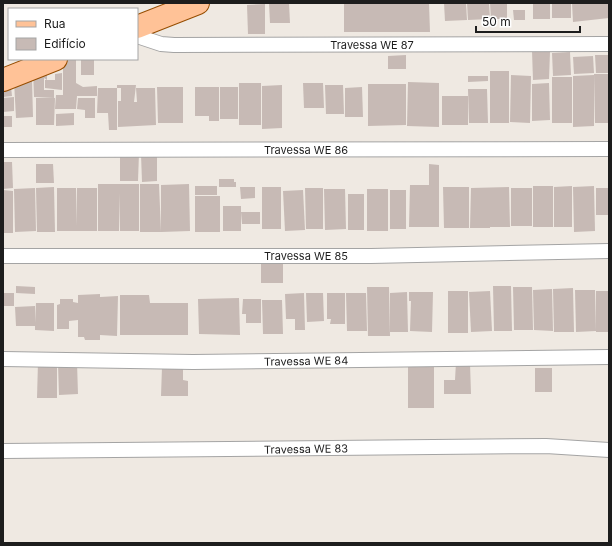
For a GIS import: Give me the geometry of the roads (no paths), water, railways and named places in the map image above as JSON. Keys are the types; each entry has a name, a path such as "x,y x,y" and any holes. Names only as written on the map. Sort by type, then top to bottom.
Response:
{"main road":[{"path":"138,27 198,3"},
{"path":"3,80 53,60"}],"street":[{"name":"Travessa WE 87","path":"138,36 161,44 192,45 609,44"},
{"name":"Travessa WE 86","path":"3,150 609,149"},
{"name":"Travessa WE 85","path":"3,256 372,256 609,251"},
{"name":"Travessa WE 84","path":"3,359 193,362 609,357"},
{"name":"Travessa WE 83","path":"3,451 546,446 609,450"}]}
